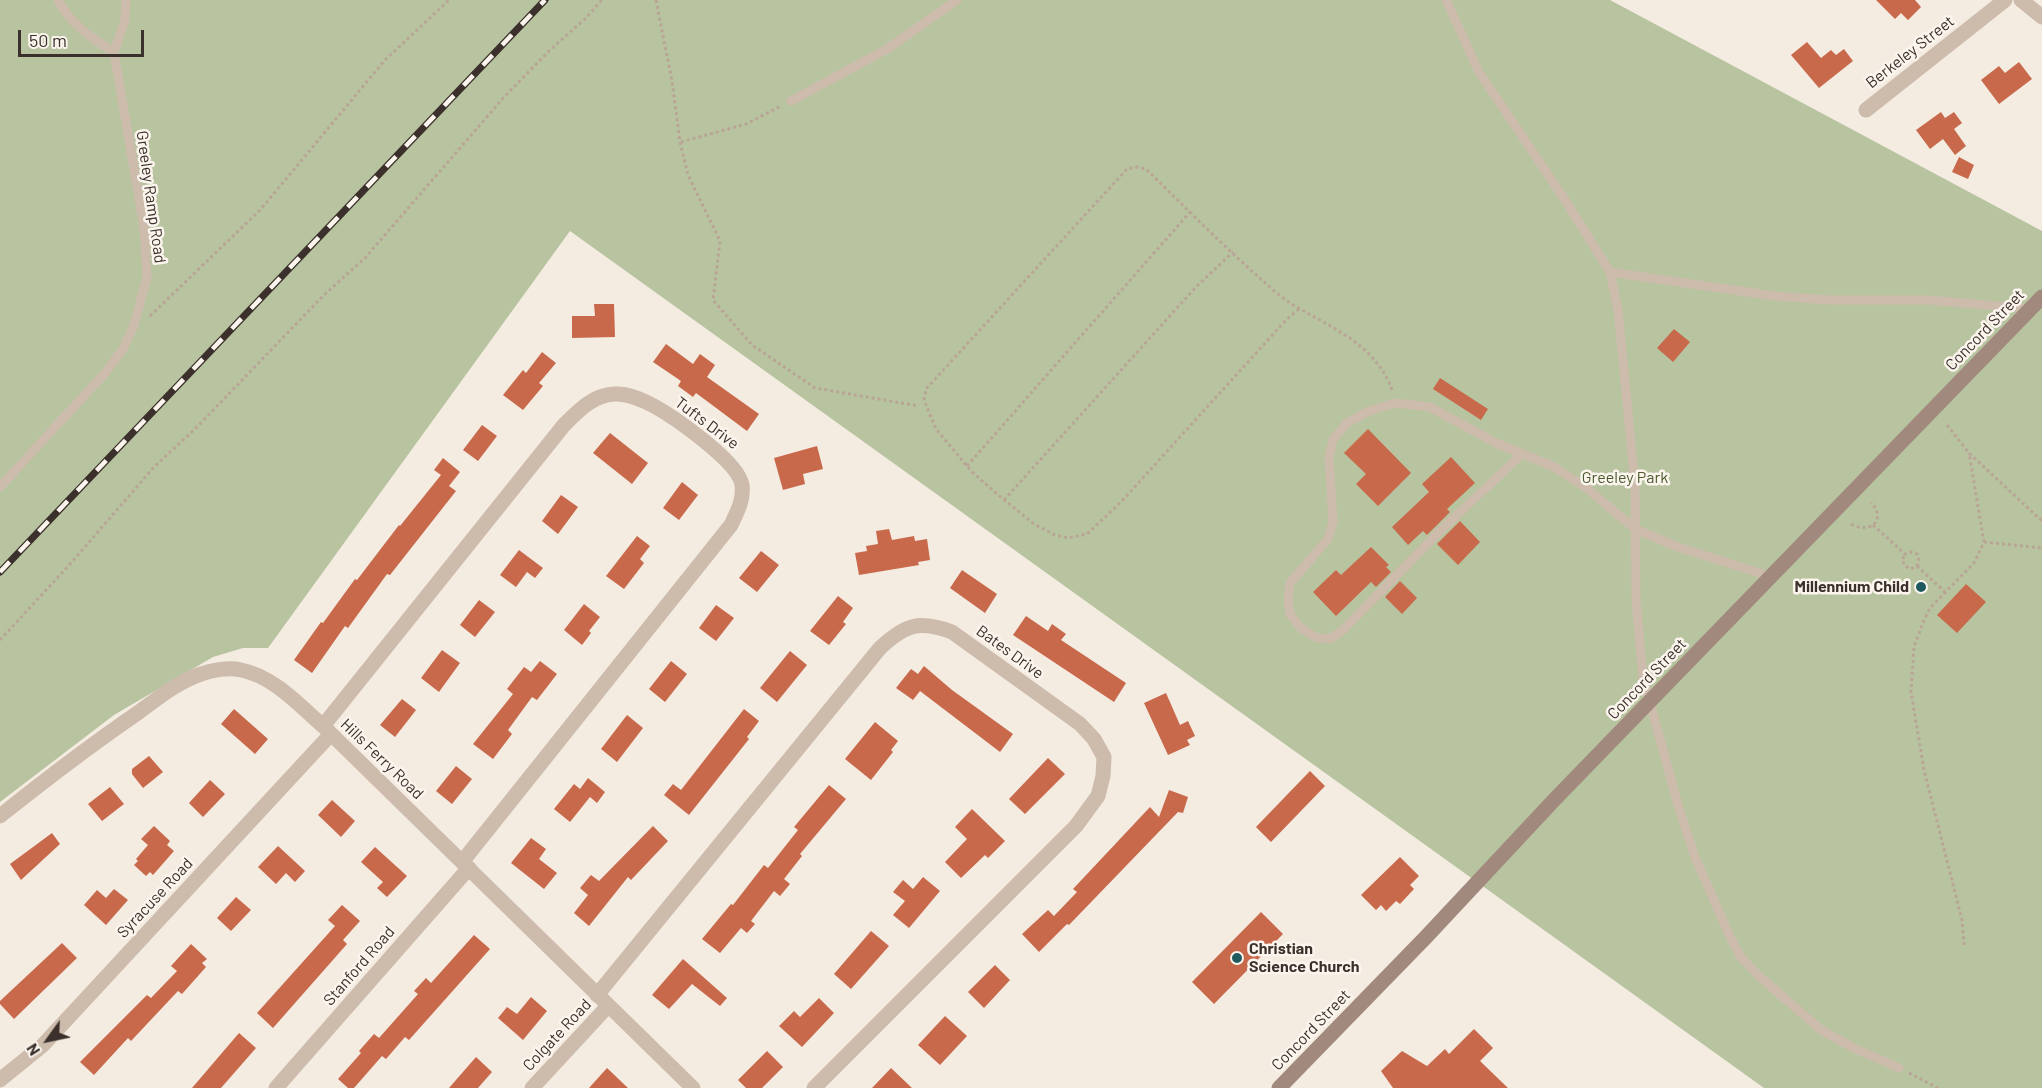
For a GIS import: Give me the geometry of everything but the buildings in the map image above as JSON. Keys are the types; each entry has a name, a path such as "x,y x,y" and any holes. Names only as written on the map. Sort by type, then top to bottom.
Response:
{"main road":[{"name":"Concord Street","path":"1279,1088 1426,937 1555,799 2042,297"}],"street":[{"name":"Berkeley Street","path":"1866,110 2005,0"},
{"path":"2021,0 2042,17"},
{"name":"Tufts Drive","path":"327,730 564,425 594,399 615,394 634,398 653,406 718,452 733,466 742,484 741,505 731,525 466,865"},
{"name":"Bates Drive","path":"603,1001 880,648 895,634 913,626 933,625 952,632 1080,724 1094,740 1104,757 1103,776 1098,796 1076,826 814,1088"},
{"name":"Hills Ferry Road","path":"0,816 52,774 117,727 165,694 199,675 240,669 260,676 284,692 327,730 693,1088"},
{"name":"Syracuse Road","path":"0,1080 43,1045 327,730"},
{"name":"Stanford Road","path":"276,1088 466,865"},
{"name":"Colgate Road","path":"532,1088 603,1001"}],"lane":[{"path":"58,0 65,13 86,35 114,52"},
{"name":"Greeley Ramp Road","path":"0,487 105,373 123,348 134,325 147,277 144,228 114,52 125,20 126,0"},
{"path":"791,101 887,49 957,0"},
{"path":"1446,0 1479,72 1567,203 1610,272 1618,310 1635,486 1639,643 1649,704 1695,857 1741,957 1774,990 1821,1030 1899,1068"},
{"path":"1610,272 1774,296 1831,300 1929,300 2030,309"},
{"path":"1521,455 1441,530 1343,630 1330,639 1315,637 1301,628 1290,614 1288,599 1290,583 1328,539 1333,522 1329,458 1334,439 1347,423 1369,411 1396,403 1430,407 1521,455 1552,466 1584,486 1635,529 1678,547 1772,577"}],"path":[{"path":"129,335 197,273 261,209 385,60 449,0"},
{"path":"0,640 72,562 154,467 196,428 323,296 365,258 505,96 602,0"},
{"path":"656,0 672,81 680,142 688,175 720,241 713,300 752,345 815,388 919,406"},
{"path":"680,142 746,124 791,101"},
{"path":"1299,309 1286,320 1121,502 1087,534 1068,538 1055,534 1034,524 1004,500 967,466 936,429 924,400 926,389 1127,169 1136,167 1146,169 1262,280 1299,309 1354,341 1372,356 1386,375 1396,403"},
{"path":"967,466 1190,212"},
{"path":"1004,500 1195,288 1233,252"},
{"path":"1947,425 1969,453 2042,521"},
{"path":"1964,945 1962,920 1924,770 1911,692 1914,647 1930,608 1974,563 1984,542 1969,453"},
{"path":"1851,524 1859,528 1873,525 1877,518 1876,507 1871,502"},
{"path":"1873,525 1905,554"},
{"path":"1984,542 2042,548"},
{"path":"1911,552 1917,554 1919,560 1917,566 1911,569 1905,566 1902,560 1905,554 1911,552"},
{"path":"1917,566 1945,592"},
{"path":"1899,1068 1938,1088"}],"green space":[{"name":"Greeley Park","path":"0,0 1610,0 2042,231 2042,1088 1764,1088 570,231 268,648 243,648 213,657 114,715 0,802"}],"railway":[{"path":"0,572 545,0"}],"place":[{"name":"Millennium Child","path":"1921,587"},
{"name":"Christian Science Church","path":"1237,958"}]}
